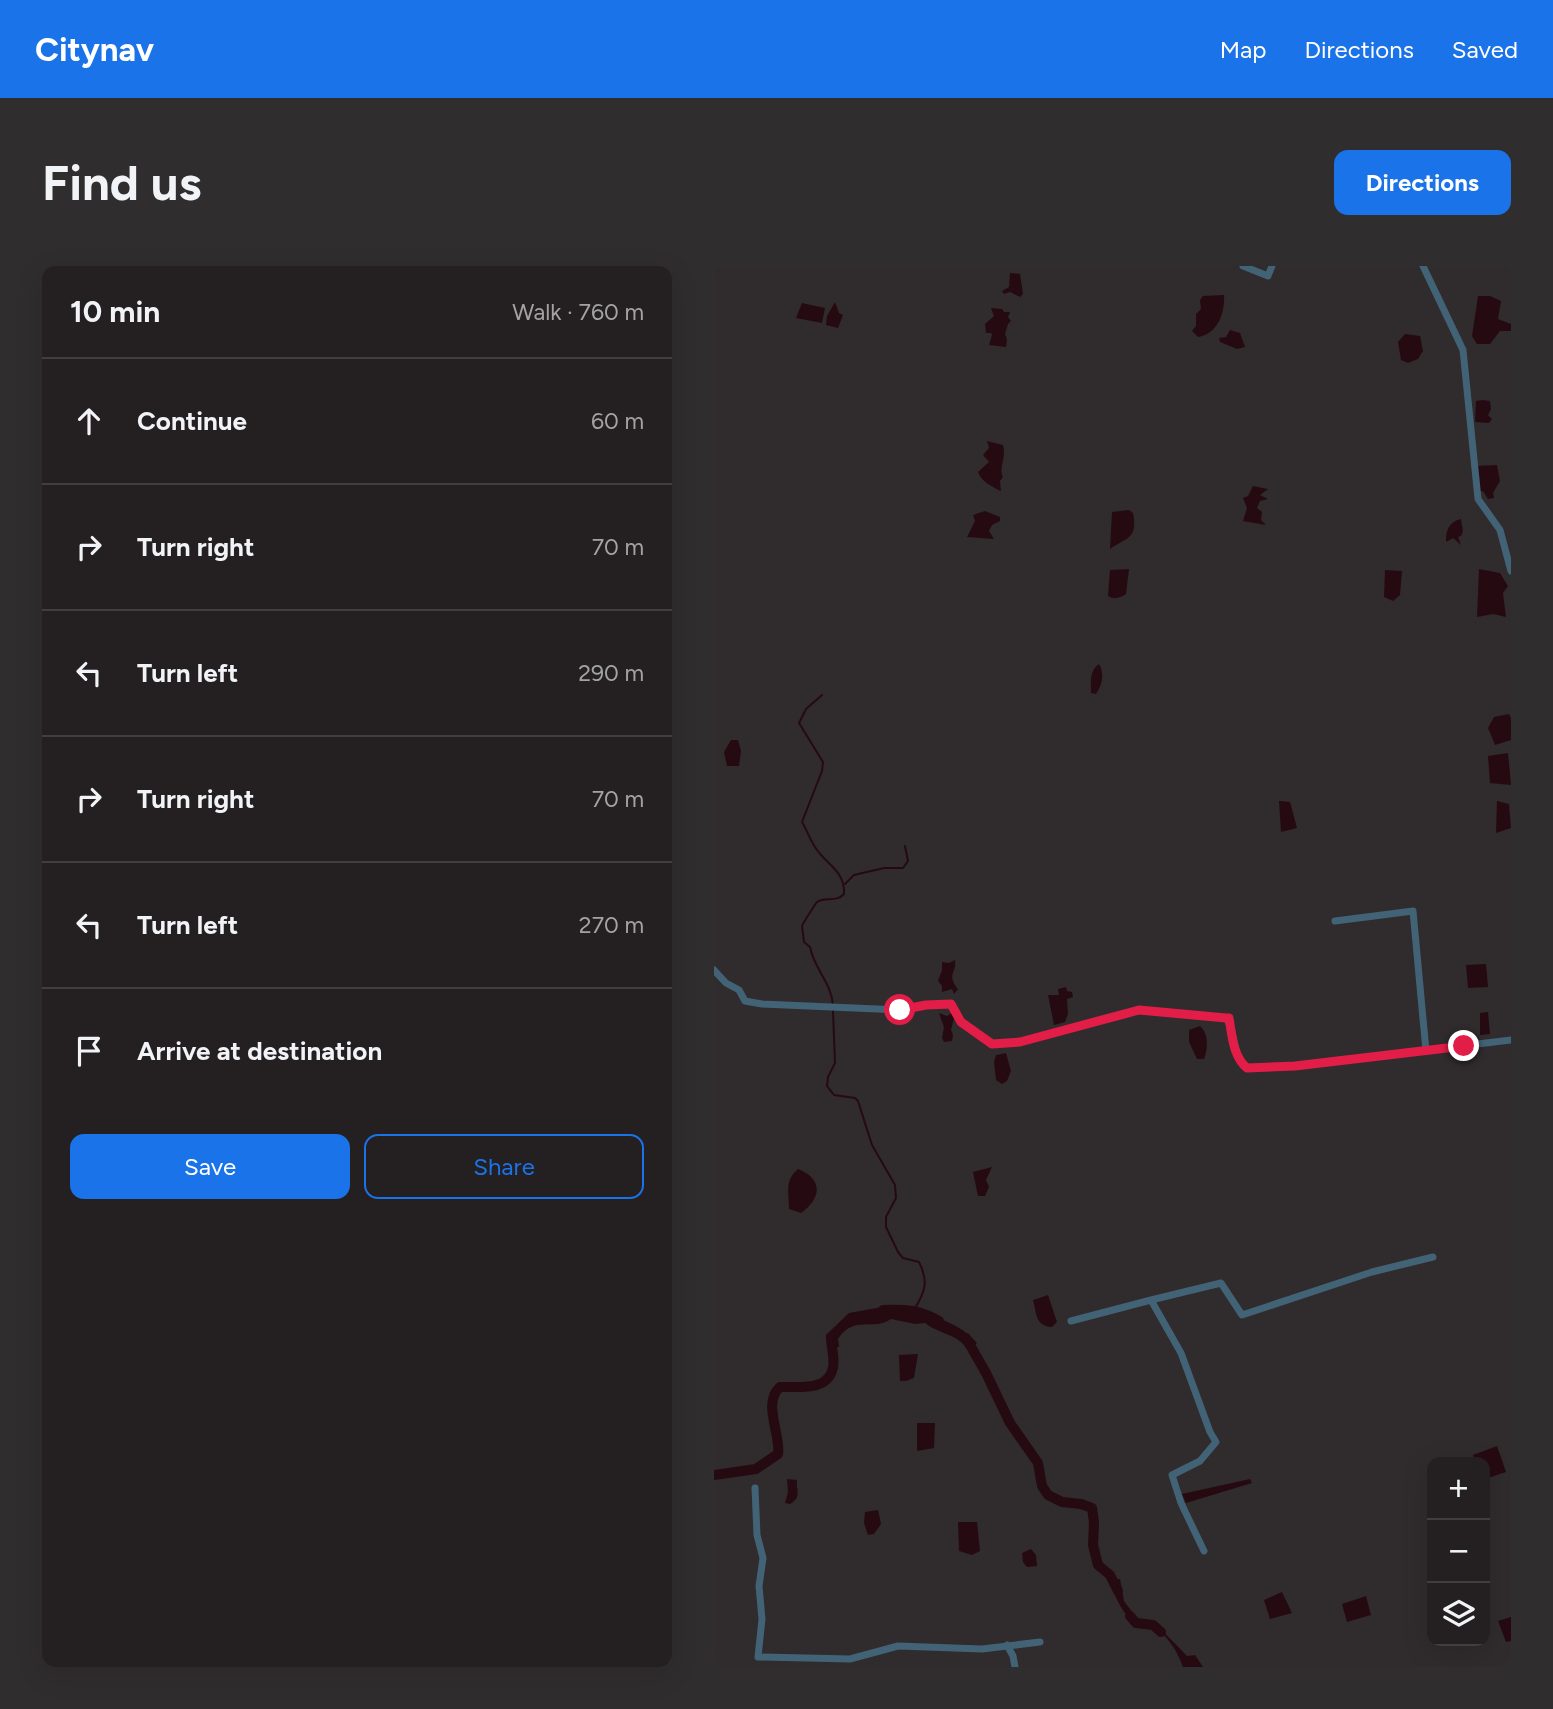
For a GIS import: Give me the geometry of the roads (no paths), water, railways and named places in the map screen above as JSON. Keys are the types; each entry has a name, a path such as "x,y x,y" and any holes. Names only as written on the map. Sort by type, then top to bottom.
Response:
{"street":[{"path":"1243,266 1268,276 1272,266"},
{"path":"1423,266 1463,350 1478,499 1500,530 1511,570"},
{"path":"1335,921 1413,911 1426,1051"},
{"path":"714,970 726,984 739,990 745,1001 761,1004 900,1010 951,1004 961,1022 992,1044 1020,1042 1139,1010 1229,1018 1233,1042 1242,1064 1247,1068 1295,1066 1511,1040"},
{"path":"1071,1321 1221,1283 1242,1315 1371,1272 1433,1257"},
{"path":"1151,1300 1181,1353 1216,1442 1200,1461 1171,1475 1181,1503 1204,1550"},
{"path":"755,1488 757,1535 763,1558 759,1586 762,1619 758,1657 850,1660 898,1646 982,1649 1040,1642"},
{"path":"1007,1646 1013,1656 1014,1667"}],"waterway":[{"path":"822,695 806,709 799,723 823,762 802,822 819,853 838,873 844,894 838,898 817,902 802,926 804,942 810,947 833,1006"},
{"path":"845,884 854,875 884,868 903,868 908,861 905,846"},
{"path":"833,1011 835,1063 827,1086 834,1095 855,1098 858,1101 872,1145 895,1185 896,1198 886,1217 886,1227 903,1258 919,1262 925,1281 921,1298 914,1310"},
{"path":"883,1310 912,1311 939,1321"},
{"path":"714,1475 756,1469 778,1454 772,1410 775,1394 780,1387 817,1385 828,1378 834,1363 831,1337"},
{"path":"966,1338 1010,1423 1038,1463 1042,1486 1048,1495 1062,1502 1092,1508 1093,1545 1098,1565 1110,1575 1118,1591"},
{"path":"1130,1616 1136,1623 1153,1625 1161,1632"}]}
